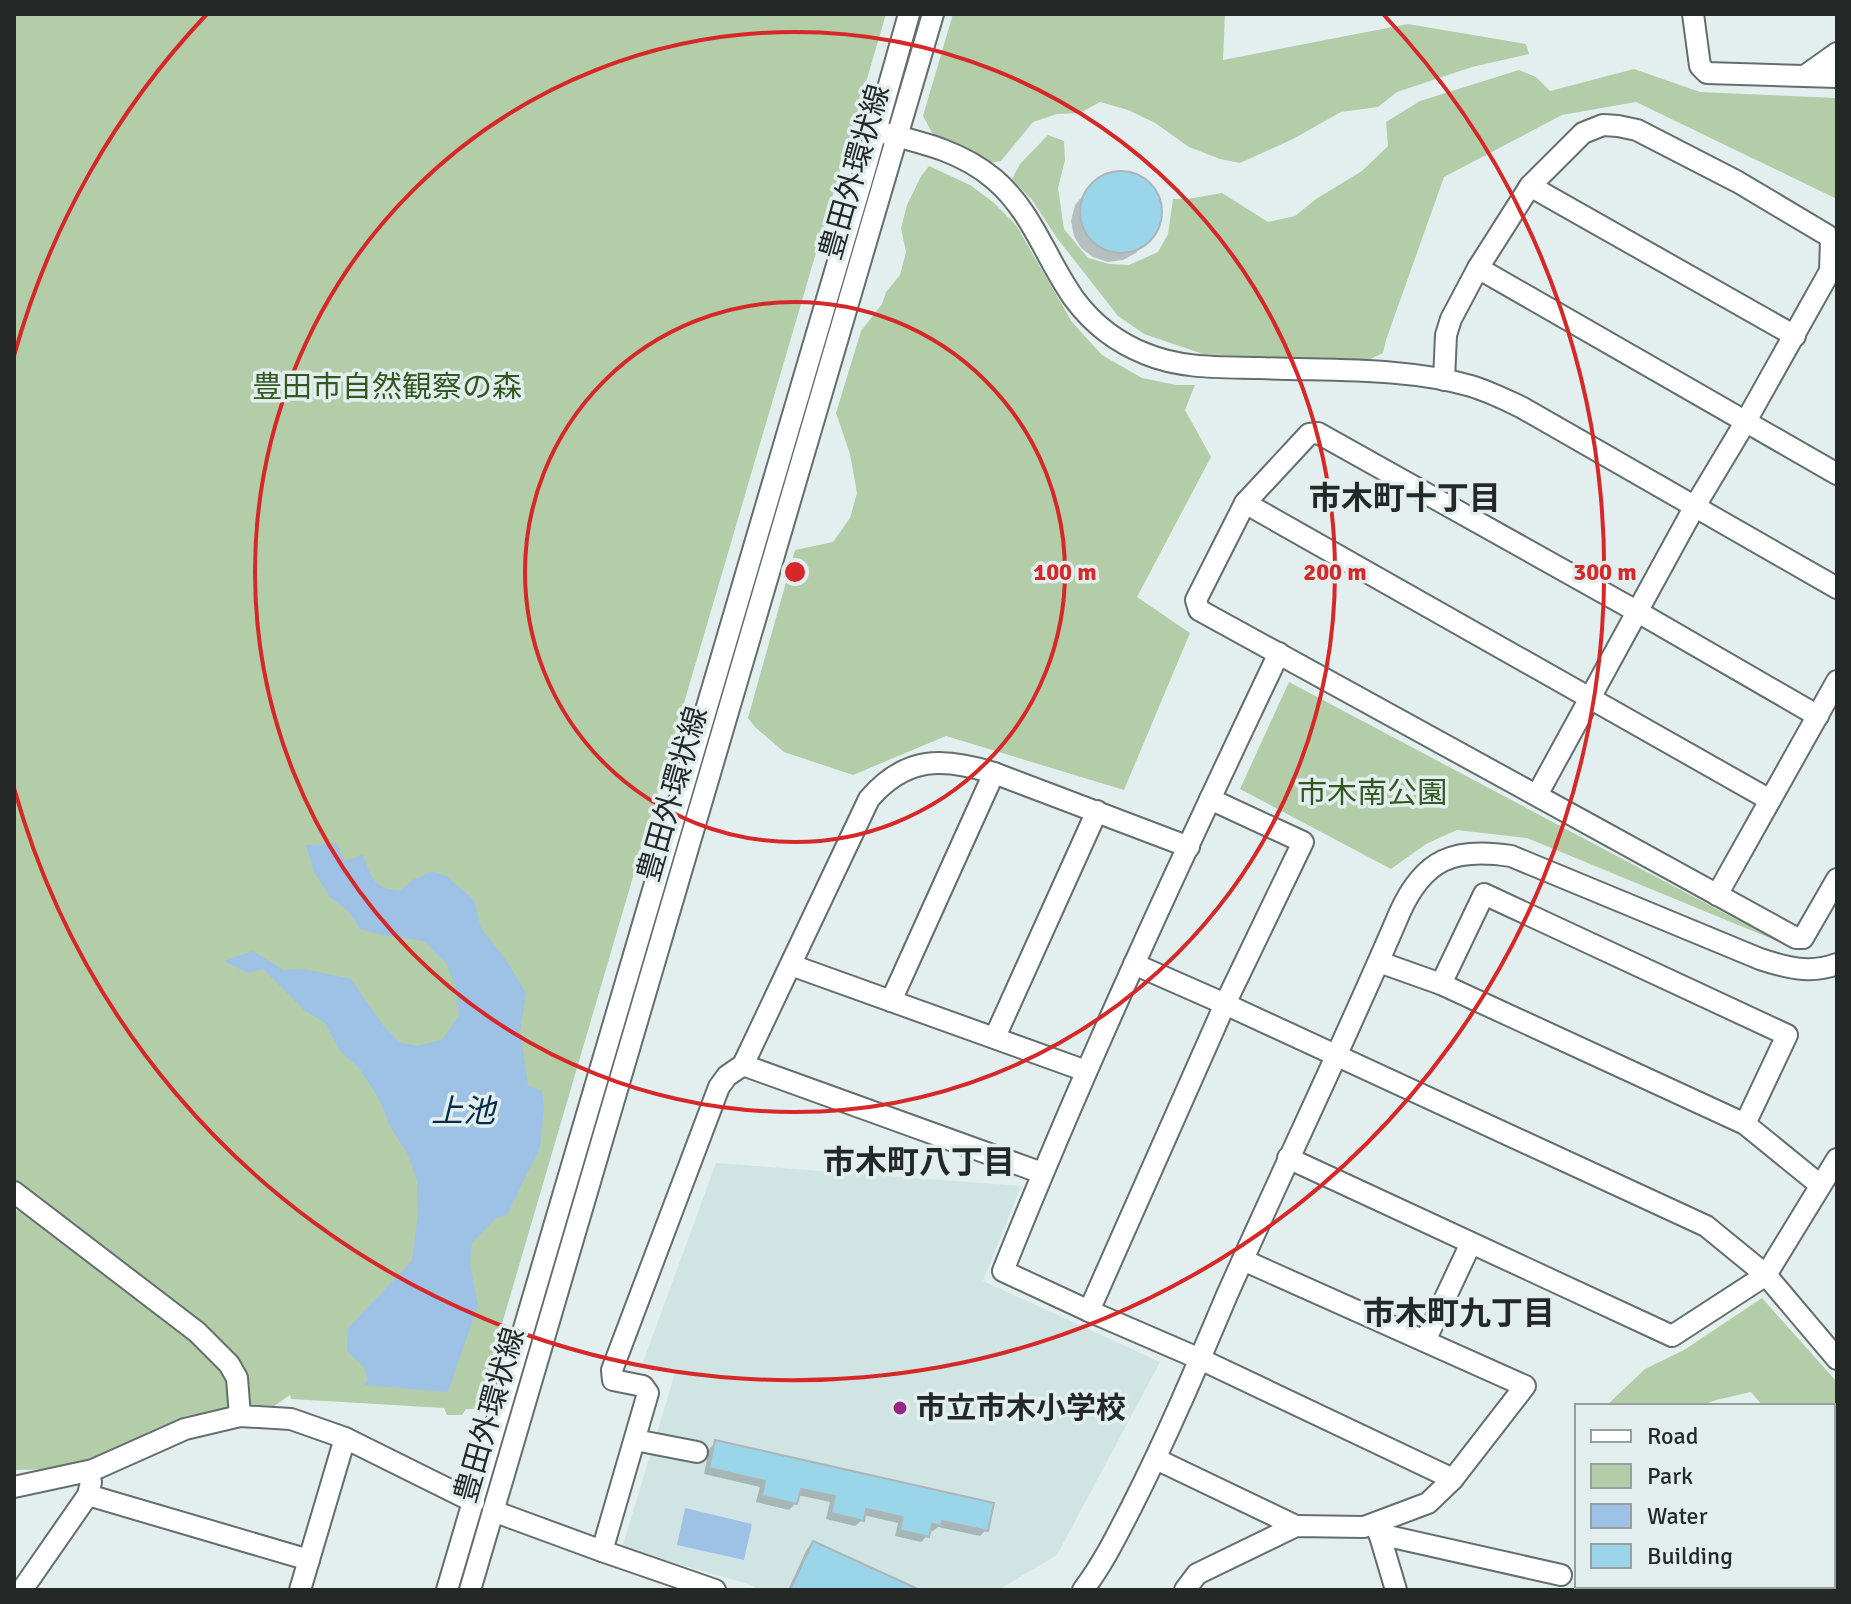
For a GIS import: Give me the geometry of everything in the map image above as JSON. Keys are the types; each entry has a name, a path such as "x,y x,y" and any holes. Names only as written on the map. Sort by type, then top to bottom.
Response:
{"street":[{"name":"豊田外環状線","path":"447,1590 909,14"},
{"name":"豊田外環状線","path":"470,1590 933,14"},
{"path":"1693,14 1700,66 1707,73 1837,77"},
{"path":"1806,75 1837,53"},
{"path":"1444,380 1446,335 1478,268 1530,186 1583,133 1603,125 1637,130 1738,182 1831,240 1830,271 1695,506 1537,795"},
{"path":"876,131 959,155 996,180 1032,224 1073,298 1085,312 1111,335 1147,355 1188,366 1399,373 1444,380 1496,395 1837,588"},
{"path":"1530,186 1795,336"},
{"path":"1478,268 1837,474"},
{"path":"1818,716 1318,433 1309,434 1245,503 1196,600 1199,610 1796,938 1803,938 1837,879"},
{"path":"1245,503 1770,800"},
{"path":"1279,653 1086,1071 1003,1271 1200,1359 1453,1479"},
{"path":"1717,895 1837,681"},
{"path":"602,1551 648,1393 643,1386 613,1380 612,1370 719,1087 727,1076 743,1065 873,794 914,766 934,762 952,763 994,773 1189,847"},
{"path":"891,1001 994,773"},
{"path":"1089,1311 1225,1004 1303,842 1210,799"},
{"path":"995,1037 1097,811"},
{"path":"1083,1590 1099,1570 1156,1459 1410,890 1438,863 1474,852 1511,856 1786,968 1814,970 1837,964"},
{"path":"1441,984 1484,894 1787,1035 1745,1124"},
{"path":"1379,962 1441,984 1745,1124 1820,1185"},
{"path":"1134,964 1706,1226 1766,1275 1837,1359"},
{"path":"791,965 1086,1071"},
{"path":"743,1065 1042,1173"},
{"path":"1288,1158 1672,1336 1766,1275 1837,1159"},
{"path":"14,1192 197,1332 229,1364 237,1378 240,1416"},
{"path":"1425,1341 1471,1243"},
{"path":"1243,1260 1525,1386 1453,1479 1428,1503 1378,1528"},
{"path":"14,1487 93,1470 185,1429 240,1416 291,1419 345,1438 474,1502"},
{"path":"300,1590 345,1438"},
{"path":"635,1440 697,1452"},
{"path":"1156,1459 1296,1526 1378,1528 1561,1575"},
{"path":"22,1590 88,1495 93,1470"},
{"path":"88,1495 309,1560"},
{"path":"493,1511 715,1590"},
{"path":"1185,1590 1197,1574 1296,1526"},
{"path":"1378,1528 1396,1590"}],"shaded area":[{"name":"市立市木小学校","path":"716,1163 1021,1186 983,1281 1160,1362 1057,1555 998,1590 760,1590 622,1548 675,1373 642,1365"}],"green space":[{"name":"豊田市自然観察の森","path":"14,14 886,14 477,1409 466,1409 462,1415 447,1415 444,1408 291,1399 290,1395 274,1406 247,1404 243,1380 17,1185 14,1174"},
{"path":"953,14 1225,14 1223,60 1408,24 1526,44 1529,54 1472,67 1397,92 1378,107 1341,112 1293,139 1240,163 1189,147 1155,123 1128,110 1100,102 1080,113 1057,114 1033,122 1001,161 988,163 979,156 936,140 923,116"},
{"path":"1634,69 1700,92 1837,98 1837,199 1636,102 1562,115 1444,177 1383,353 1364,362 1203,354 1144,334 1118,316 1057,238 1032,200 1012,179 1020,164 1048,135 1064,141 1065,160 1058,188 1064,229 1088,258 1129,265 1158,252 1168,234 1173,199 1222,193 1268,222 1295,216 1316,199 1362,171 1388,146 1386,122 1420,101 1519,70 1536,77 1550,91"},
{"path":"929,166 970,185 1016,225 1072,322 1102,355 1142,378 1176,385 1195,385 1185,410 1211,457 1137,597 1190,633 1124,790 946,736 853,775 784,752 748,718 795,550 833,542 850,518 857,493 850,454 836,413 861,331 900,275 906,252 901,228 907,205"},
{"name":"市木南公園","path":"1289,682 1777,941 1527,838 1457,830 1426,844 1391,869 1240,789"},
{"path":"20,1207 225,1366 233,1408 185,1416 90,1464 64,1469 14,1470 14,1214"},
{"path":"1762,1298 1837,1382 1835,1508 1835,1404 1761,1404 1751,1392 1705,1404 1608,1404 1645,1369 1684,1350"},
{"path":"1587,1588 1788,1588 1786,1590 1584,1590"}],"water":[{"name":"上池","path":"337,843 344,861 363,855 375,880 390,889 399,891 432,871 446,876 474,900 481,928 526,993 520,1031 528,1085 542,1091 544,1108 540,1147 507,1215 495,1219 472,1243 470,1265 478,1305 448,1392 364,1385 367,1380 365,1368 347,1351 348,1328 412,1261 418,1214 417,1181 407,1153 391,1128 378,1097 359,1068 340,1051 325,1023 304,1010 263,969 247,973 224,961 253,951 283,970 304,969 351,979 383,1025 399,1042 416,1046 442,1040 459,1015 456,988 446,963 424,941 360,929 349,912 330,897 314,872 306,845"},
{"path":"685,1508 752,1524 744,1560 677,1545"}],"building":[{"path":"1113,171 1129,171 1144,178 1155,189 1162,212 1159,228 1150,241 1129,253 1113,253 1098,246 1087,235 1080,220 1080,204 1087,189 1098,178"},
{"path":"715,1440 994,1503 988,1531 942,1521 941,1526 932,1524 929,1537 900,1530 903,1517 866,1509 864,1521 831,1513 835,1496 801,1489 797,1504 762,1496 765,1481 709,1468"},
{"path":"813,1541 920,1590 790,1590"}],"place":[{"name":"市立市木小学校","path":"900,1408"}],"district":[{"name":"市木町十丁目","path":"1405,498"},
{"name":"市木町八丁目","path":"919,1162"},
{"name":"市木町九丁目","path":"1459,1313"}]}
